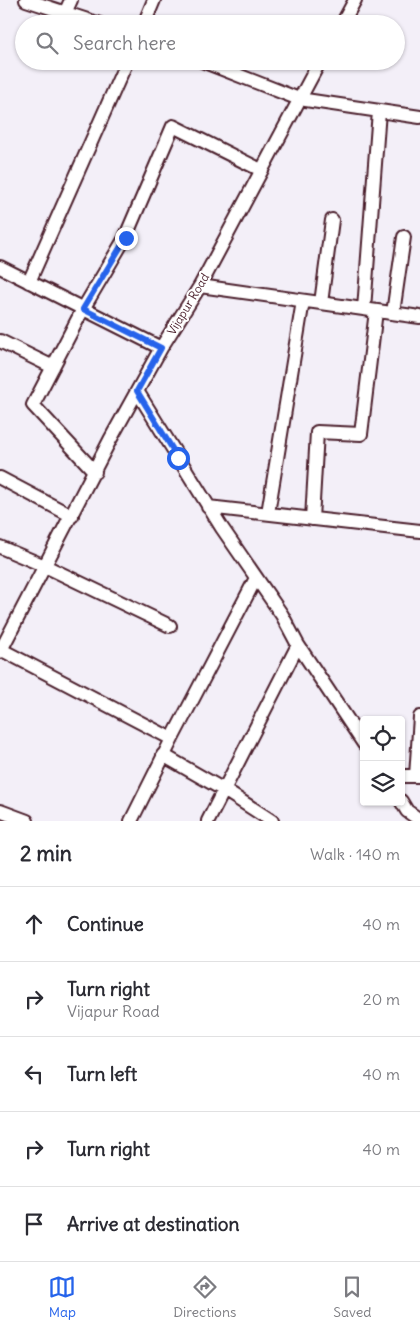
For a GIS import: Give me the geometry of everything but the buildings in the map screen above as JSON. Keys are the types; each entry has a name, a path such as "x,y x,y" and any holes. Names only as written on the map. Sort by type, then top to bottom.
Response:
{"street":[{"path":"26,0 71,15"},
{"path":"65,13 70,0"},
{"path":"148,15 154,0"},
{"path":"347,15 355,0"},
{"path":"29,282 123,70"},
{"path":"225,70 299,99 420,117"},
{"name":"Vijapur Road","path":"0,650 137,391 161,348 200,286 315,70"},
{"path":"312,519 317,432 361,434 370,310 379,111"},
{"path":"95,472 33,405 83,309 126,238 173,126 262,170"},
{"path":"321,303 332,220"},
{"path":"393,314 404,237"},
{"path":"0,267 161,348"},
{"path":"200,286 420,317"},
{"path":"268,513 303,301"},
{"path":"0,341 53,367"},
{"path":"137,391 208,506 282,615 298,644 360,738"},
{"path":"0,478 72,516"},
{"path":"208,506 420,531"},
{"path":"0,547 45,566 170,626"},
{"path":"131,821 172,738 256,578"},
{"path":"208,821 298,644"},
{"path":"0,650 172,738"},
{"path":"405,776 418,776 420,718"},
{"path":"163,756 224,790 272,821"},
{"path":"404,806 420,820"},
{"path":"0,810 27,821"}],"route":[{"path":"126,238 83,309 161,348 137,391 178,458"}]}
